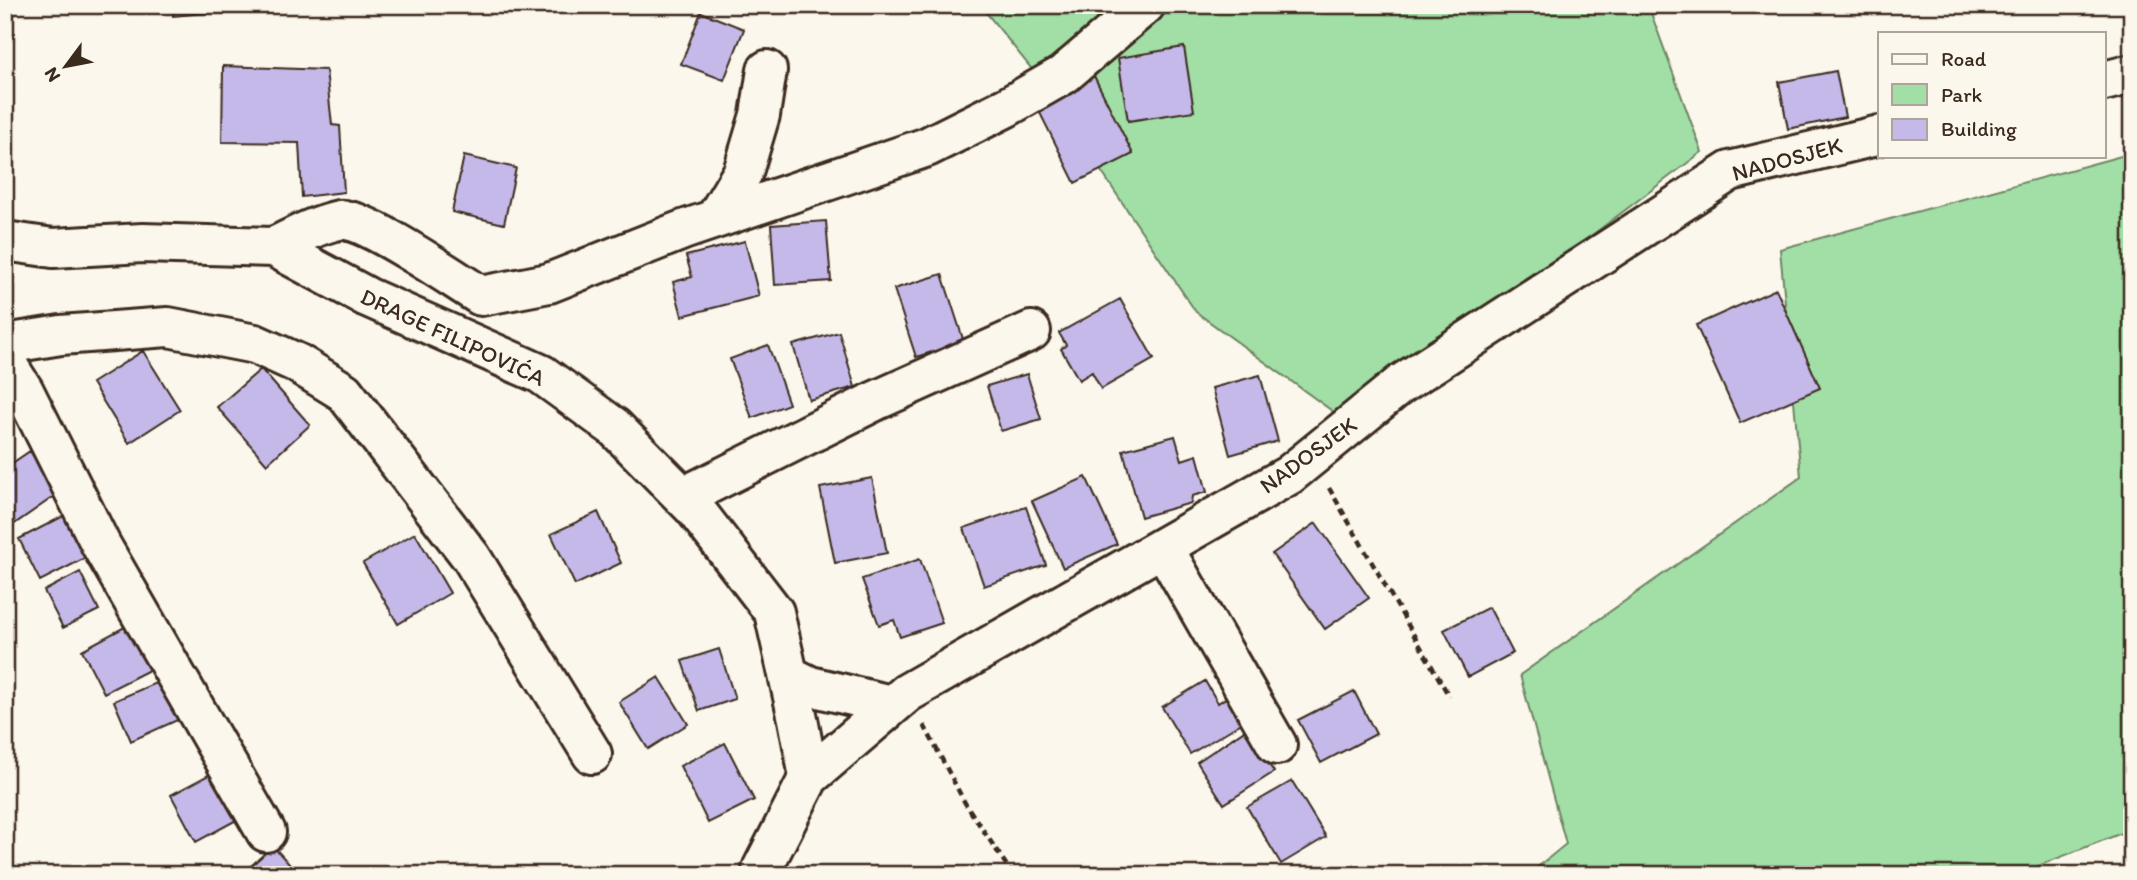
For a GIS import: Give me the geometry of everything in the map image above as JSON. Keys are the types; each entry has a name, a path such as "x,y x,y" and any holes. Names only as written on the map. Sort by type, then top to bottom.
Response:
{"street":[{"name":"DRAGE FILIPOVIĆA","path":"274,247 304,232 341,219 368,227 481,296 549,283 715,219 927,147 1063,75 1145,5"},
{"path":"715,219 743,172 760,115 767,70"},
{"path":"2106,80 2132,74"},
{"name":"NADOSJEK","path":"762,875 762,869 809,776 899,699 1289,475 1401,384 1730,171 1878,135"},
{"name":"DRAGE FILIPOVIĆA","path":"5,241 53,248 142,243 274,247 367,297 541,374 614,426 694,508 774,612 809,776"},
{"path":"5,344 61,335 167,327 255,344 297,363 344,392 471,557 592,754"},
{"path":"683,497 875,401 1031,331"},
{"path":"5,361 24,391 102,545 266,832"},
{"path":"1163,547 1277,745"},
{"path":"788,676 810,686 899,699"}],"path":[{"path":"1311,457 1449,696"},
{"path":"899,699 1013,875"}],"green space":[{"path":"980,5 1648,5 1702,152 1346,421 1196,312 1035,73"},
{"path":"2132,153 2132,829 2015,875 1528,875 1566,844 1520,675 1801,477 1780,249"}],"building":[{"path":"173,5 226,5 226,11 173,16"},
{"path":"701,12 744,29 724,80 681,64"},
{"path":"1184,47 1194,111 1128,121 1118,58"},
{"path":"223,66 326,70 332,125 340,126 344,192 302,197 299,143 222,142"},
{"path":"1836,71 1845,117 1788,129 1779,82"},
{"path":"1094,76 1133,154 1075,183 1036,105"},
{"path":"464,156 516,168 504,224 452,212"},
{"path":"826,221 831,281 775,285 771,225"},
{"path":"745,241 759,296 682,316 673,282 692,277 686,256"},
{"path":"942,274 964,342 916,357 894,289"},
{"path":"1776,289 1820,388 1740,423 1696,325"},
{"path":"1120,299 1154,359 1101,389 1092,372 1079,380 1061,349 1066,345 1059,333"},
{"path":"839,332 855,387 809,400 793,345"},
{"path":"768,345 789,404 752,418 730,359"},
{"path":"143,351 180,410 129,443 92,383"},
{"path":"261,369 310,425 267,464 217,407"},
{"path":"1027,374 1041,419 1001,431 987,386"},
{"path":"1260,375 1278,441 1230,455 1212,388"},
{"path":"1175,436 1182,460 1197,455 1207,492 1192,496 1191,503 1141,517 1123,450"},
{"path":"30,451 59,493 10,527 5,520 5,468"},
{"path":"1086,477 1117,544 1063,568 1032,501"},
{"path":"872,478 887,553 835,563 820,488"},
{"path":"1026,507 1046,565 984,586 964,528"},
{"path":"75,510 97,552 40,581 19,539"},
{"path":"598,512 621,563 575,585 551,534"},
{"path":"1316,523 1369,598 1325,629 1272,554"},
{"path":"415,533 450,593 398,624 363,563"},
{"path":"920,559 942,623 900,637 894,620 879,625 862,579"},
{"path":"80,572 99,610 63,628 44,591"},
{"path":"1489,607 1513,653 1468,677 1444,630"},
{"path":"132,623 155,667 104,693 82,650"},
{"path":"719,649 735,699 699,711 682,661"},
{"path":"659,677 688,724 648,749 619,702"},
{"path":"167,678 184,717 131,741 114,701"},
{"path":"1205,681 1218,703 1230,695 1245,721 1190,754 1162,707"},
{"path":"1354,691 1376,734 1321,763 1298,720"},
{"path":"1246,729 1274,772 1224,804 1197,762"},
{"path":"725,743 754,800 708,823 680,766"},
{"path":"216,771 242,817 196,842 171,795"},
{"path":"1292,781 1326,837 1281,864 1247,807"},
{"path":"273,846 299,875 241,875"}]}
